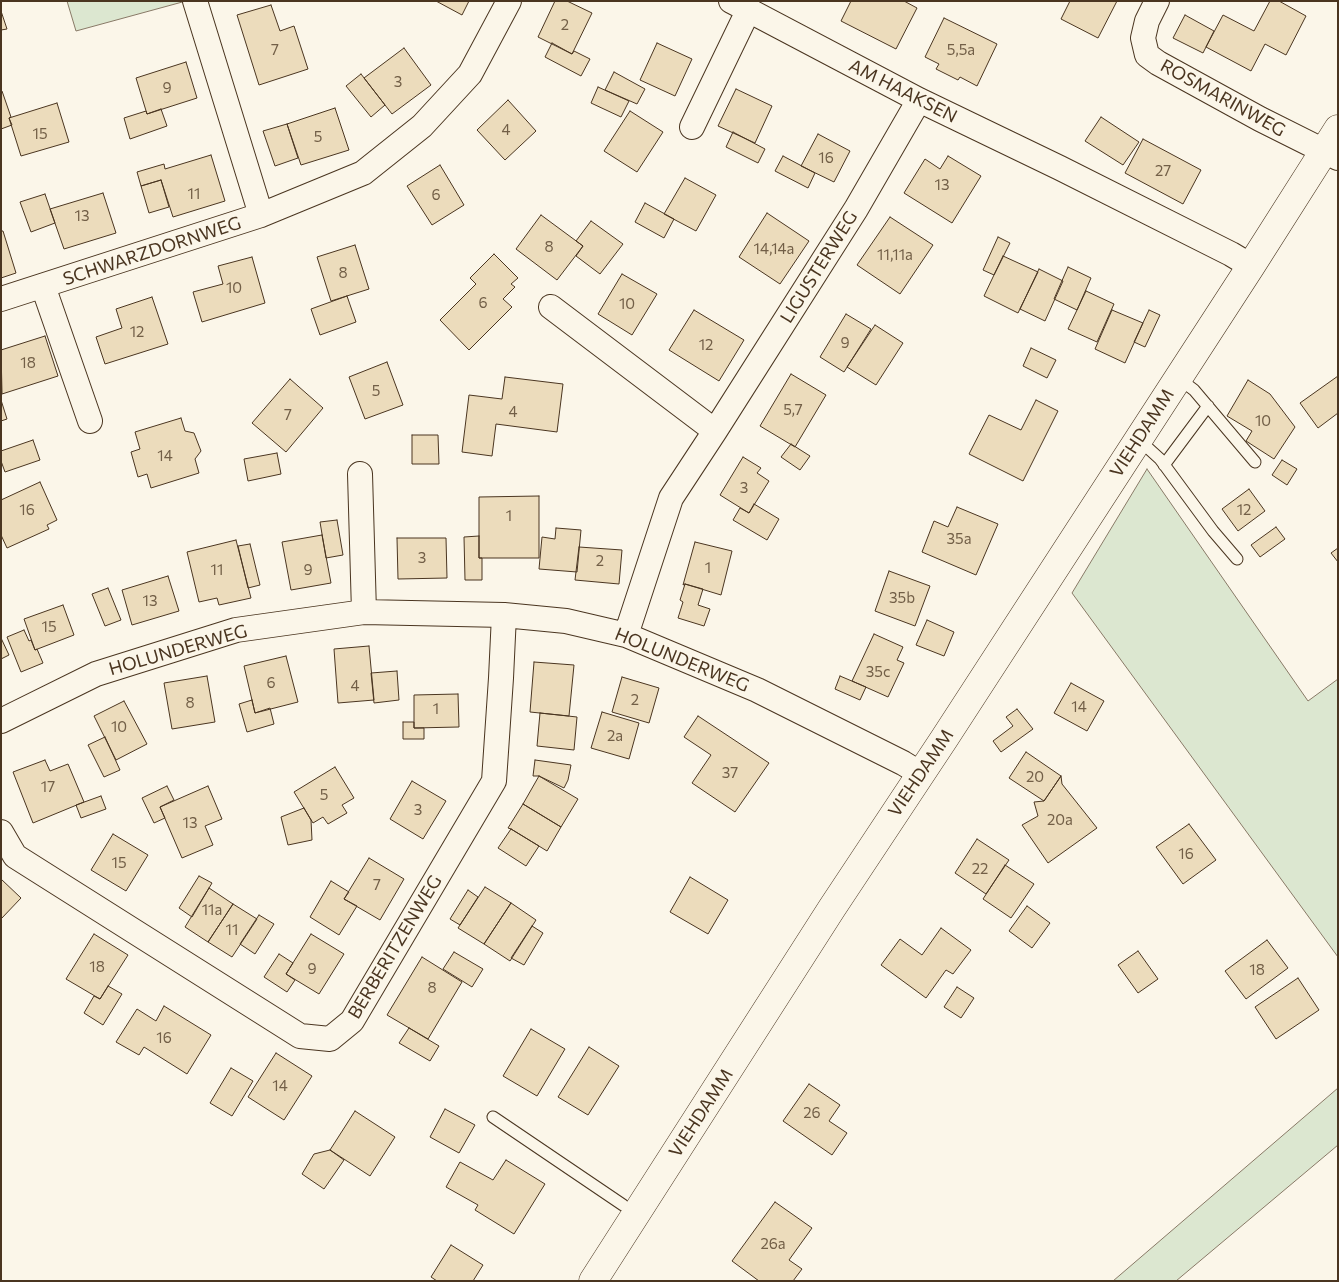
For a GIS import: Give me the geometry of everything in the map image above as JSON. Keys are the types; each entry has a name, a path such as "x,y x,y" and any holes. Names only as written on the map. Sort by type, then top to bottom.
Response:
{"main road":[{"name":"VIEHDAMM","path":"593,1281 832,908 1251,266 1330,155 1338,129"}],"street":[{"name":"SCHWARZDORNWEG","path":"195,1 261,215"},
{"name":"SCHWARZDORNWEG","path":"1,299 261,215 363,172 422,126 470,74 509,1"},
{"name":"ROSMARINWEG","path":"1157,1 1147,21 1143,38 1148,54 1158,63 1330,155"},
{"name":"AM HAAKSEN","path":"692,127 740,6 919,100 1060,168 1231,254 1251,266"},
{"name":"LIGUSTERWEG","path":"626,635 671,498 856,210 919,100"},
{"name":"SCHWARZDORNWEG","path":"43,286 90,421"},
{"path":"551,307 715,431"},
{"path":"360,474 364,612"},
{"name":"HOLUNDERWEG","path":"1,721 96,674 236,630 364,612 504,615 566,621 626,635 757,690 903,763 921,774"},
{"name":"BERBERITZENWEG","path":"1,832 15,856 300,1036 330,1039 352,1022 494,781 504,615"}],"lane":[{"path":"1178,378 1194,390 1255,462"},
{"path":"1164,465 1208,406"},
{"path":"1138,439 1160,459 1213,531 1237,559"},
{"path":"493,1117 623,1205"}],"green space":[{"path":"67,1 186,1 76,31"},
{"path":"1147,469 1308,701 1338,679 1338,957 1072,593"},
{"path":"1338,1088 1338,1145 1176,1281 1113,1281"}],"building":[{"path":"436,1 469,1 462,15"},
{"path":"555,1 567,1 592,13 572,54 538,37"},
{"path":"851,1 904,1 917,8 896,49 841,21"},
{"path":"1070,1 1117,1 1098,38 1061,19"},
{"path":"1270,1 1279,1 1306,16 1286,55 1265,44 1251,71 1206,47 1223,15 1254,31"},
{"path":"271,5 280,31 294,26 308,69 259,85 237,15"},
{"path":"1,11 7,29 1,30"},
{"path":"1185,15 1214,31 1203,53 1173,38"},
{"path":"944,18 997,44 977,86 960,77 958,80 936,69 939,64 925,57"},
{"path":"552,43 572,54 574,51 590,59 581,76 545,57"},
{"path":"657,43 692,59 675,96 640,80"},
{"path":"404,48 431,85 392,114 364,78"},
{"path":"186,62 197,98 147,114 136,78"},
{"path":"614,72 645,89 637,104 605,90"},
{"path":"361,74 385,105 371,117 346,86"},
{"path":"598,87 629,101 621,117 591,103"},
{"path":"736,89 772,106 755,143 718,126"},
{"path":"1,91 11,117 9,118 12,125 1,129"},
{"path":"508,100 536,131 505,160 477,130"},
{"path":"57,103 69,142 21,156 9,118"},
{"path":"335,108 349,150 301,165 287,124"},
{"path":"161,109 167,126 130,139 124,118 146,111 147,114"},
{"path":"630,111 663,132 637,172 604,151"},
{"path":"1101,117 1139,142 1123,165 1085,141"},
{"path":"287,124 298,158 275,166 263,131"},
{"path":"733,132 765,149 758,163 726,147"},
{"path":"818,134 850,151 834,182 801,166"},
{"path":"1143,139 1201,170 1183,204 1125,173"},
{"path":"211,155 225,201 173,217 161,180 141,186 137,172 164,164 165,169"},
{"path":"783,156 815,173 808,188 775,171"},
{"path":"948,156 981,176 952,223 904,193 925,159 940,169"},
{"path":"440,165 464,205 432,225 407,186"},
{"path":"685,178 716,195 696,231 664,214"},
{"path":"161,180 169,207 149,213 141,186"},
{"path":"103,193 116,233 64,249 50,209"},
{"path":"45,194 55,223 31,232 20,202"},
{"path":"645,203 674,219 664,238 635,222"},
{"path":"767,213 809,241 780,284 739,257"},
{"path":"541,215 583,246 557,280 516,249"},
{"path":"890,217 933,245 900,294 857,265"},
{"path":"591,221 623,244 600,274 576,256 583,246 576,241"},
{"path":"1,231 3,231 16,273 1,278"},
{"path":"998,237 1010,243 994,275 983,270"},
{"path":"355,245 369,289 331,301 317,257"},
{"path":"494,254 518,278 511,284 515,287 503,299 512,307 469,350 440,320 476,284 470,278"},
{"path":"1003,256 1038,272 1018,313 984,296"},
{"path":"252,257 265,303 202,322 193,292 223,284 218,266"},
{"path":"1068,267 1091,278 1077,310 1054,299"},
{"path":"1039,269 1063,281 1045,321 1020,309"},
{"path":"622,274 657,294 632,335 598,314"},
{"path":"1086,291 1114,304 1097,342 1068,329"},
{"path":"347,296 356,322 320,335 311,309"},
{"path":"152,297 168,344 105,364 96,337 122,328 116,309"},
{"path":"694,310 744,340 719,381 669,350"},
{"path":"1112,310 1143,323 1125,363 1095,349"},
{"path":"1149,310 1160,315 1145,347 1134,342"},
{"path":"846,314 871,329 844,372 820,357"},
{"path":"875,325 903,343 876,385 847,367"},
{"path":"45,336 58,376 2,394 1,350"},
{"path":"1031,348 1056,360 1047,378 1023,366"},
{"path":"387,362 403,405 365,419 349,377"},
{"path":"791,374 826,395 795,447 760,426"},
{"path":"1338,376 1338,413 1318,428 1300,403"},
{"path":"505,377 563,384 557,432 496,424 492,456 462,452 469,395 502,399"},
{"path":"290,379 323,408 286,452 252,423"},
{"path":"1248,380 1270,394 1295,427 1274,459 1246,441 1252,431 1227,416"},
{"path":"1,400 7,419 1,421"},
{"path":"1036,400 1058,411 1023,481 969,454 989,415 1021,430"},
{"path":"181,418 185,431 194,433 201,451 195,459 199,473 151,488 147,474 138,477 131,452 140,449 135,432"},
{"path":"412,435 438,435 439,464 412,464"},
{"path":"33,440 40,460 5,472 1,461 1,451"},
{"path":"791,444 810,456 800,470 781,457"},
{"path":"277,453 281,474 248,481 244,459"},
{"path":"743,457 761,468 757,473 769,481 749,513 720,495"},
{"path":"1282,460 1297,469 1287,485 1272,475"},
{"path":"40,482 57,520 47,525 49,529 7,548 1,535 1,500"},
{"path":"1249,489 1265,511 1238,531 1222,509"},
{"path":"539,496 539,558 479,558 479,497"},
{"path":"754,504 779,519 767,540 733,520 740,508 749,513"},
{"path":"957,507 998,524 976,575 922,552 934,521 948,527"},
{"path":"337,520 343,555 326,558 320,522"},
{"path":"1276,527 1285,539 1260,557 1251,545"},
{"path":"556,528 581,530 577,572 539,569 542,537 555,539"},
{"path":"322,535 331,583 291,590 282,542"},
{"path":"479,536 482,580 465,580 464,537"},
{"path":"397,538 446,538 447,578 398,579"},
{"path":"236,540 251,598 219,605 217,598 199,602 187,552"},
{"path":"695,542 732,551 721,595 683,585"},
{"path":"250,544 260,585 248,588 238,546"},
{"path":"579,547 622,550 619,584 575,580"},
{"path":"1338,548 1338,562 1331,553"},
{"path":"889,571 930,586 915,626 875,611"},
{"path":"168,576 179,611 132,625 122,590"},
{"path":"685,584 703,589 698,605 710,609 704,626 678,618 683,602 680,600"},
{"path":"108,588 121,620 105,626 92,594"},
{"path":"63,605 74,635 35,650 24,619"},
{"path":"927,620 954,632 944,656 916,645"},
{"path":"24,630 35,650 37,649 43,663 21,672 7,637"},
{"path":"874,634 903,647 897,660 904,663 888,697 852,681"},
{"path":"1,638 9,655 1,659"},
{"path":"369,646 374,700 338,703 334,649"},
{"path":"286,656 298,702 255,713 244,666"},
{"path":"534,662 574,665 569,716 530,712"},
{"path":"397,671 399,700 374,703 371,673"},
{"path":"207,676 215,722 172,729 164,683"},
{"path":"840,676 866,687 860,700 835,689"},
{"path":"622,677 659,688 649,723 612,712"},
{"path":"1071,683 1104,701 1087,731 1054,713"},
{"path":"458,694 459,727 414,728 414,695"},
{"path":"252,700 255,713 270,708 274,724 247,732 239,704"},
{"path":"124,701 147,744 116,760 94,716"},
{"path":"1017,709 1033,729 1001,752 993,741 1013,726 1006,717"},
{"path":"602,712 639,723 629,759 591,748"},
{"path":"540,713 577,717 574,750 537,746"},
{"path":"698,716 769,763 735,812 692,783 711,755 684,737"},
{"path":"403,722 414,722 414,728 424,728 424,739 403,739"},
{"path":"105,737 120,770 104,777 88,745"},
{"path":"1026,752 1061,776 1044,801 1009,778"},
{"path":"45,760 50,771 68,764 84,802 33,823 13,772"},
{"path":"535,760 571,765 564,788 539,776 533,776"},
{"path":"335,767 354,798 342,805 347,813 328,824 323,817 313,823 294,792"},
{"path":"539,776 578,799 561,827 523,804"},
{"path":"1061,776 1062,784 1097,828 1048,863 1022,825 1038,816 1034,802 1044,801"},
{"path":"412,781 446,801 423,839 390,819"},
{"path":"167,786 174,800 160,807 165,818 154,823 142,798"},
{"path":"208,786 222,819 205,826 213,845 182,858 160,807"},
{"path":"101,796 106,809 81,818 76,805"},
{"path":"523,804 561,827 547,851 508,828"},
{"path":"304,808 311,820 312,840 288,845 281,817"},
{"path":"1189,824 1216,860 1183,884 1156,847"},
{"path":"511,829 539,846 526,866 498,848"},
{"path":"113,834 148,855 126,891 91,870"},
{"path":"977,839 1009,860 986,894 955,873"},
{"path":"369,858 404,879 380,920 344,899"},
{"path":"1005,865 1034,884 1011,918 983,899"},
{"path":"199,876 212,883 192,917 179,908"},
{"path":"690,877 728,900 708,934 670,912"},
{"path":"1,879 21,898 1,919"},
{"path":"331,881 349,892 344,899 357,906 339,935 310,917"},
{"path":"485,887 511,903 484,944 458,928"},
{"path":"209,888 233,904 208,942 185,927"},
{"path":"468,890 478,897 460,925 450,919"},
{"path":"511,903 536,920 510,961 484,944"},
{"path":"233,904 257,919 232,957 208,942"},
{"path":"1027,906 1050,923 1032,948 1009,931"},
{"path":"259,915 274,924 255,954 240,944"},
{"path":"532,926 543,933 524,965 511,958"},
{"path":"941,928 971,950 953,974 946,970 926,998 881,965 900,939 922,955"},
{"path":"94,934 128,955 100,999 66,979"},
{"path":"311,934 344,954 319,994 286,974"},
{"path":"1267,940 1288,968 1246,999 1225,971"},
{"path":"1138,951 1158,979 1138,993 1118,965"},
{"path":"454,952 483,969 472,987 443,969"},
{"path":"279,954 293,963 286,974 295,980 287,992 264,977"},
{"path":"422,957 462,982 428,1039 387,1015"},
{"path":"1298,978 1319,1010 1276,1039 1255,1007"},
{"path":"108,986 122,994 103,1025 84,1013 94,996 100,999"},
{"path":"957,987 974,998 961,1018 944,1007"},
{"path":"164,1006 211,1035 187,1074 144,1047 139,1055 116,1042 137,1009 156,1021"},
{"path":"409,1028 439,1046 430,1061 399,1043"},
{"path":"531,1029 565,1049 537,1096 503,1076"},
{"path":"589,1047 619,1066 588,1115 558,1097"},
{"path":"276,1053 312,1076 284,1120 248,1097"},
{"path":"231,1068 253,1081 232,1116 210,1103"},
{"path":"809,1084 840,1105 829,1121 847,1133 832,1155 783,1121"},
{"path":"445,1109 475,1125 459,1153 430,1137"},
{"path":"355,1111 395,1137 370,1176 330,1150"},
{"path":"330,1150 344,1160 324,1189 302,1174 314,1154"},
{"path":"506,1160 545,1184 514,1234 475,1210 478,1205 446,1187 460,1162 493,1180"},
{"path":"775,1202 812,1228 789,1260 802,1269 793,1281 759,1281 732,1261"},
{"path":"451,1245 483,1265 473,1281 437,1281 431,1277"}]}
